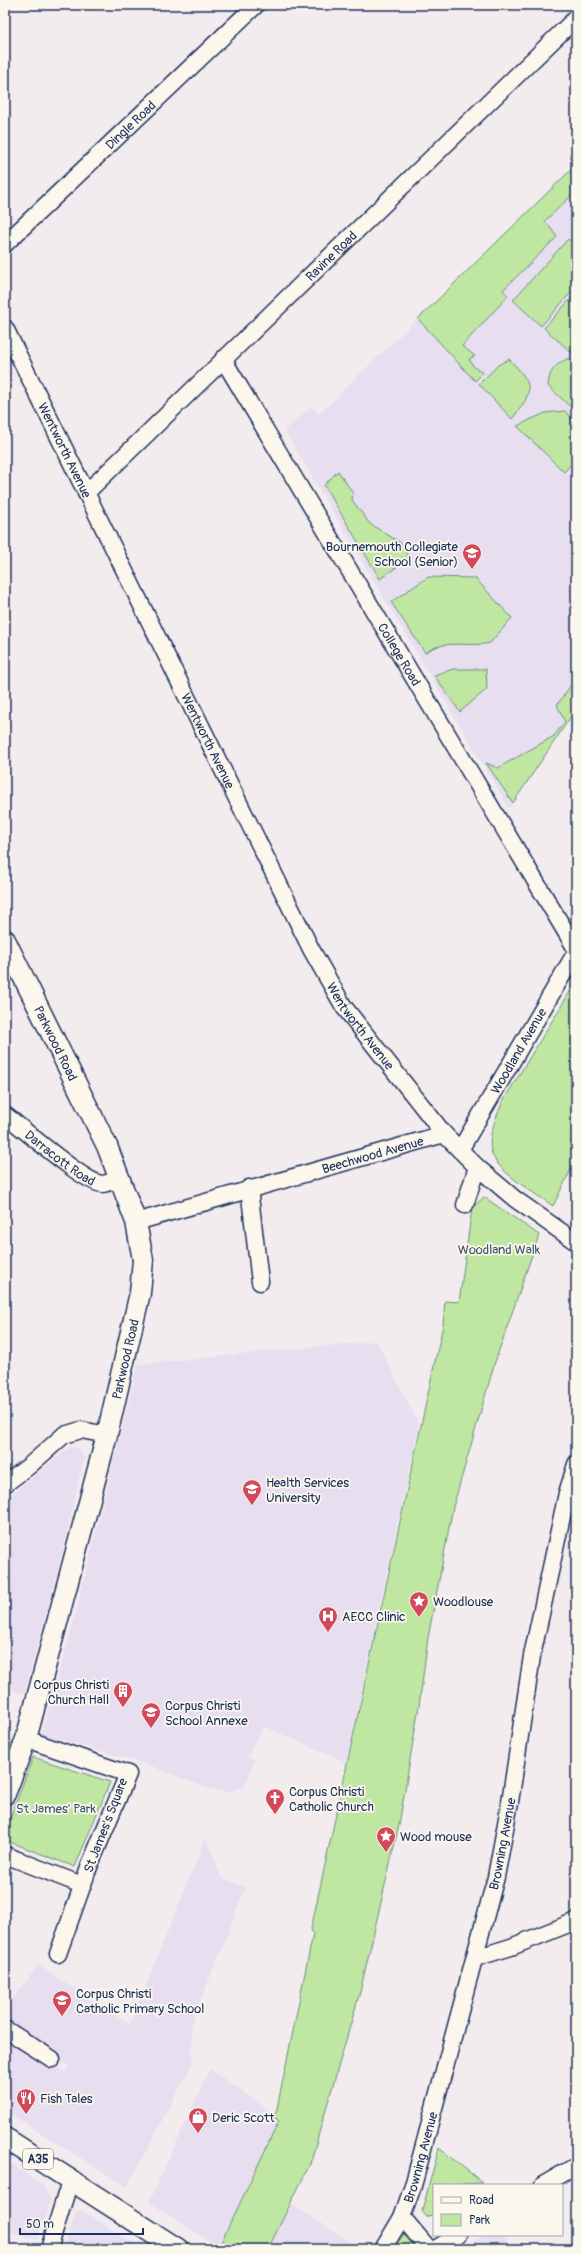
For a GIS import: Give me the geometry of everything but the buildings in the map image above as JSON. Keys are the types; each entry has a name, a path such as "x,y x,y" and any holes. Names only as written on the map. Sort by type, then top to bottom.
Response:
{"main road":[{"name":"Parkwood Road","path":"5,940 107,1146 121,1178 136,1222 143,1260 140,1293 107,1435 26,1739 5,1794"},
{"name":"A35","path":"5,2138 178,2249"}],"street":[{"name":"Dingle Road","path":"5,244 256,5"},
{"name":"Ravine Road","path":"86,493 576,18"},
{"name":"Wentworth Avenue","path":"5,328 311,949 340,1001 390,1067 444,1134"},
{"name":"College Road","path":"223,359 576,949"},
{"name":"Woodland Avenue","path":"460,1150 576,952"},
{"name":"Darracott Road","path":"5,1114 91,1181 104,1184 121,1178"},
{"path":"444,1134 476,1167 515,1199 576,1242"},
{"name":"Beechwood Avenue","path":"136,1222 249,1188 444,1134"},
{"path":"464,1205 476,1167"},
{"path":"249,1188 260,1282"},
{"path":"5,1484 29,1466 64,1435 81,1430 107,1435"},
{"name":"Browning Avenue","path":"383,2249 402,2217 413,2186 496,1877 510,1802 532,1656 571,1495 576,1464"},
{"name":"St James's Square","path":"26,1739 128,1774 82,1886 58,1954"},
{"name":"St James's Square","path":"5,1855 82,1886"},
{"path":"475,1958 511,1947 576,1920"},
{"path":"5,2029 52,2060"},
{"path":"545,2184 576,2166"},
{"path":"49,2249 70,2181"},
{"name":"Browning Avenue","path":"402,2217 429,2249"},
{"path":"435,2249 456,2236"}],"shaded area":[{"name":"Bournemouth Collegiate School (Senior)","path":"576,164 576,709 509,808 284,430 312,407 319,414"},
{"name":"Health Services University","path":"377,1341 419,1425 346,1762 263,1726 248,1757 255,1760 244,1788 240,1787 233,1791 225,1792 204,1787 146,1764 41,1734 68,1642 138,1364"},
{"path":"70,1447 80,1449 84,1458 60,1562 24,1694 5,1687 5,1499"},
{"name":"Corpus Christi Catholic Primary School","path":"206,1837 220,1877 246,1887 191,2025 193,2060 191,2066 127,2187 5,2111 5,2033 65,2072 69,2066 5,2025 5,2010 38,1965 130,2024"},
{"path":"210,2069 276,2115 275,2118 279,2121 219,2247 149,2202"},
{"path":"5,2160 44,2186 51,2200 37,2240 5,2229"},
{"path":"291,2204 318,2221 361,2249 268,2249"},
{"path":"81,2210 142,2249 64,2249 76,2212"},
{"path":"483,2236 504,2236 511,2249 462,2249"}],"green space":[{"path":"576,165 576,191 545,221 557,237 503,290 508,296 462,346 475,356 469,359 474,367 483,373 475,381 418,319"},
{"path":"568,239 576,246 576,287 541,326 513,300"},
{"path":"576,293 576,350 573,354 544,328"},
{"path":"569,358 576,364 576,412 548,386 550,376 554,368"},
{"path":"509,359 524,376 528,389 528,395 512,419 479,384 498,365"},
{"path":"565,411 576,423 576,459 564,472 517,426 545,413"},
{"path":"338,471 353,493 352,500 370,524 401,543 409,558 380,579 324,485"},
{"path":"428,577 475,578 512,618 490,643 440,646 432,648 425,653 391,602"},
{"path":"453,669 486,669 487,689 460,712 434,675"},
{"path":"576,678 576,709 513,803 486,763 498,768 554,736 565,722 557,705"},
{"name":"Woodland Walk","path":"576,982 576,1159 553,1206 519,1183 502,1168 492,1154 490,1141 495,1120 503,1101"},
{"name":"Woodland Walk","path":"484,1197 539,1235 495,1362 453,1507 428,1638 419,1706 399,1825 360,1992 310,2164 268,2249 221,2249 219,2247 279,2121 275,2118 313,1934 311,1929 443,1325 445,1301 459,1302 472,1208"},
{"name":"St James' Park","path":"33,1757 110,1782 75,1867 5,1840 5,1832"},
{"path":"439,2148 483,2183 433,2184 433,2214 427,2217 422,2211"},
{"path":"403,2235 405,2235 415,2249 393,2249"}],"place":[{"name":"Bournemouth Collegiate School (Senior)","path":"472,570"},
{"name":"Health Services University","path":"252,1506"},
{"name":"Woodlouse","path":"419,1618"},
{"name":"AECC Clinic","path":"328,1633"},
{"name":"Corpus Christi Church Hall","path":"123,1708"},
{"name":"Corpus Christi School Annexe","path":"151,1729"},
{"name":"Corpus Christi Catholic Church","path":"275,1815"},
{"name":"Wood mouse","path":"386,1853"},
{"name":"Corpus Christi Catholic Primary School","path":"62,2017"},
{"name":"Fish Tales","path":"26,2115"},
{"name":"Deric Scott","path":"198,2134"}]}
